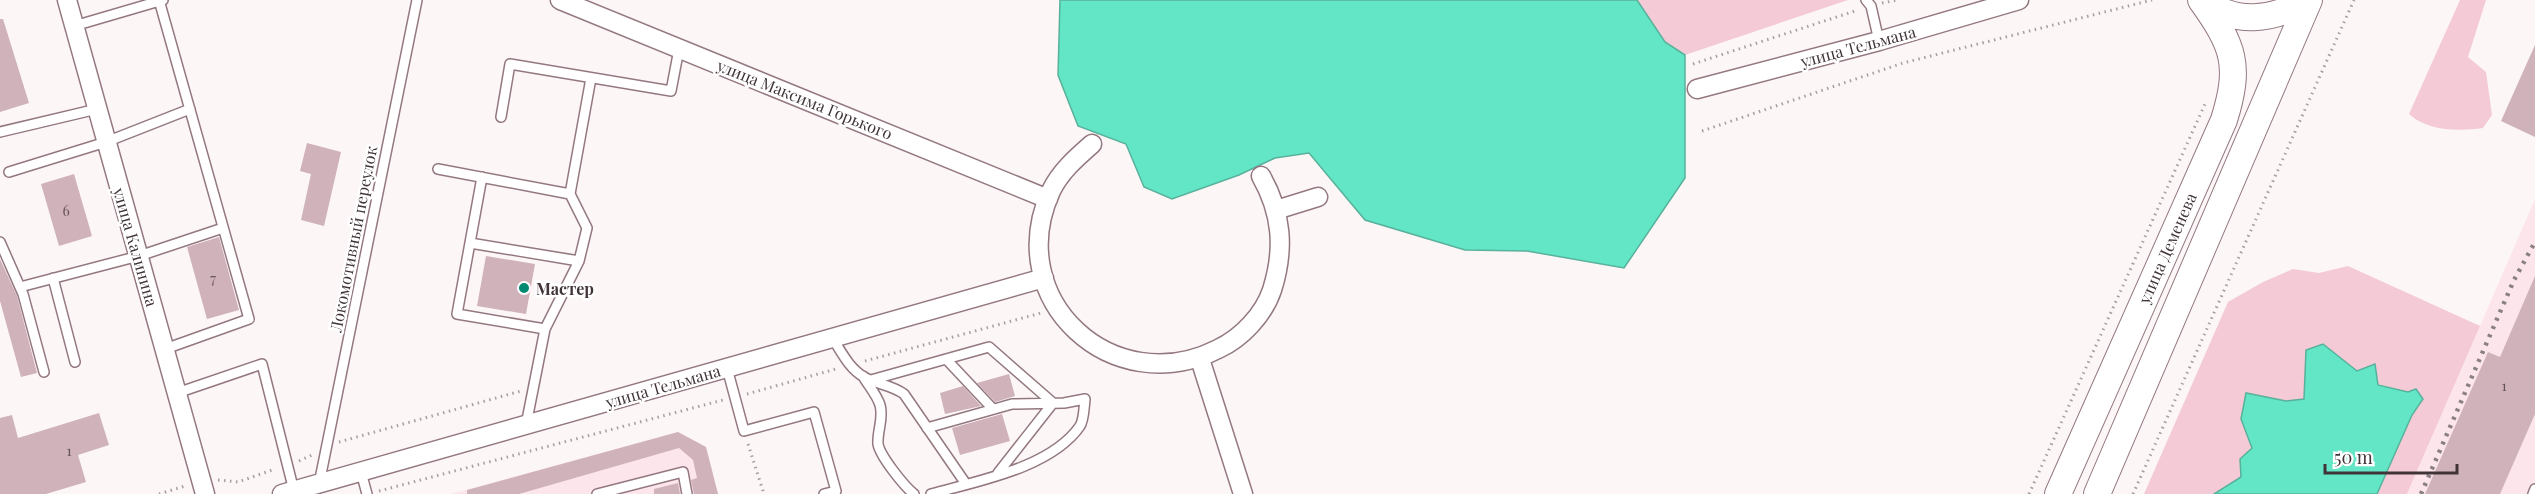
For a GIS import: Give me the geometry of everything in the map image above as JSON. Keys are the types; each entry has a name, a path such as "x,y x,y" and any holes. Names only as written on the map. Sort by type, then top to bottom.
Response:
{"main road":[{"path":"2203,0 2227,13 2261,18 2280,14 2305,0"},
{"name":"улица Деменева","path":"2058,494 2224,120 2231,97 2235,77 2231,54 2225,36 2203,0"},
{"name":"улица Деменева","path":"2097,494 2309,0"}],"street":[{"name":"улица Калинина","path":"67,0 204,488"},
{"name":"улица Максима Горького","path":"560,0 1048,199"},
{"name":"улица Тельмана","path":"1696,89 1880,41 2019,0"},
{"path":"1092,144 1069,165 1048,199 1041,221 1039,253 1044,278 1058,309 1080,336 1107,353 1137,363 1168,365 1200,359 1228,345 1252,324 1269,297 1279,267 1281,236 1276,210 1261,176"},
{"path":"1276,210 1318,197"},
{"name":"улица Тельмана","path":"294,492 1044,278"},
{"path":"1200,359 1242,494"}],"lane":[{"path":"74,26 160,0 249,319 165,349"},
{"name":"Локомотивный переулок","path":"319,484 417,0"},
{"path":"1869,3 1880,41"},
{"path":"501,117 510,64 671,92 679,49"},
{"path":"526,425 545,329 579,261 587,228 570,194 591,78"},
{"path":"0,132 97,109"},
{"path":"9,172 106,142 190,109"},
{"path":"438,169 570,194"},
{"path":"482,177 457,314 545,329"},
{"path":"20,287 139,256 223,228"},
{"path":"0,242 20,287 44,372"},
{"path":"470,243 579,261"},
{"path":"53,278 75,362"},
{"path":"833,339 850,365 867,378 897,389 904,394 966,484"},
{"path":"867,378 989,347 1053,403"},
{"path":"946,359 993,409"},
{"path":"177,393 262,364 294,492"},
{"path":"727,368 744,431 814,412 836,491 824,494"},
{"path":"867,378 881,413 878,444 882,454 914,494"},
{"path":"927,428 1012,404 1053,403 1085,399 1081,425 1052,454 997,475 931,494"},
{"path":"997,475 1053,403"},
{"path":"361,472 367,494"},
{"path":"597,494 629,490 683,472 687,494"},
{"path":"2533,494 2535,489"}],"path":[{"path":"1693,64 1869,3 1898,0"},
{"path":"1702,131 1903,63 2152,0"},
{"path":"2133,494 2354,0"},
{"path":"2029,494 2206,101"},
{"path":"367,494 1058,309"},
{"path":"159,494 204,488 212,479 238,482 287,465 347,439 534,387"},
{"path":"744,431 764,494"}],"shaded area":[{"path":"1060,0 1637,0 1665,42 1685,55 1685,178 1624,268 1527,251 1465,250 1365,220 1309,153 1275,158 1239,175 1172,199 1144,187 1126,144 1078,126 1058,75"},
{"path":"1637,0 1848,0 1685,55 1665,42"},
{"path":"2460,0 2486,0 2468,57 2486,72 2492,115 2483,128 2454,130 2426,124 2409,114"},
{"path":"2535,199 2535,494 2407,494 2480,326"},
{"path":"2348,266 2480,326 2407,494 2377,494 2412,415 2423,399 2408,392 2378,384 2357,371 2306,350 2304,399 2286,401 2241,419 2253,448 2241,459 2241,477 2214,494 2144,494 2228,302 2263,282 2293,269 2319,273"},
{"path":"2323,344 2357,371 2375,364 2378,385 2408,392 2416,389 2423,399 2412,415 2377,494 2214,494 2241,477 2240,459 2252,448 2241,419 2246,393 2286,401 2304,399 2306,350"},
{"path":"678,432 706,447 718,494 451,494"}],"building":[{"path":"0,19 3,19 29,103 0,112"},
{"path":"2535,45 2535,137 2501,121"},
{"path":"307,143 341,152 324,226 301,220 311,174 300,171"},
{"path":"74,174 92,236 59,246 41,184"},
{"path":"219,237 239,310 207,319 187,247"},
{"path":"486,256 535,264 526,314 477,306"},
{"path":"0,259 17,296 37,373 21,377 0,301"},
{"path":"2535,276 2535,414 2500,494 2425,494 2488,352 2500,357"},
{"path":"1009,374 1015,396 995,402 977,383"},
{"path":"963,386 981,406 945,414 940,393"},
{"path":"99,413 109,445 78,455 86,482 46,494 0,494 0,418 12,415 18,438"},
{"path":"1002,414 1010,441 960,455 952,428"},
{"path":"678,432 706,447 718,494 694,494 691,480 697,478 693,460 679,448 519,494 467,494 467,490"},
{"path":"678,483 680,494 654,494 654,489"}],"railway":[{"path":"2421,494 2514,280 2535,242"}],"place":[{"name":"Мастер","path":"524,288"}]}
